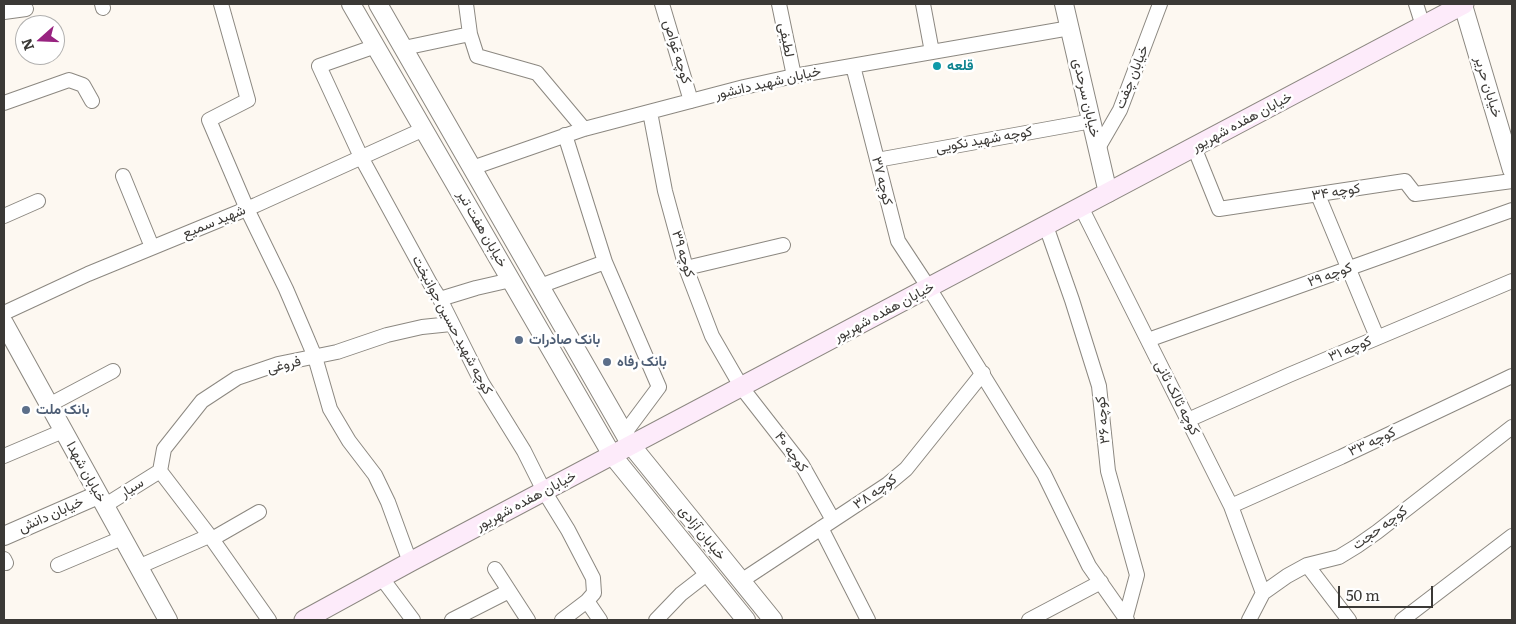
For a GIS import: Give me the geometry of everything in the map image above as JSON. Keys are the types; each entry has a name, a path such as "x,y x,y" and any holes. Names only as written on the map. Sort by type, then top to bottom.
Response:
{"main road":[{"name":"خیابان هفده شهریور","path":"304,620 381,577 612,455 628,440 742,388 1463,4"}],"street":[{"path":"221,4 248,100 209,120 315,357 330,409 349,441 375,475 388,502 410,562"},
{"name":"خیابان هفت تیر","path":"351,4 612,455"},
{"name":"خیابان هفت تیر","path":"378,4 628,440"},
{"path":"466,4 470,34 477,56 537,73 584,129"},
{"name":"کوچه غواص","path":"662,4 692,101"},
{"name":"لطیفی","path":"779,4 794,76"},
{"path":"923,4 932,52"},
{"name":"خیابان سرحدی","path":"1064,4 1108,193"},
{"name":"خیابان چفت","path":"1098,148 1120,110 1160,4"},
{"path":"1416,4 1423,26"},
{"name":"خیابان حریر","path":"1463,4 1512,170"},
{"path":"4,12 26,9"},
{"name":"خیابان شهید دانشور","path":"472,168 584,129 794,76 1070,28"},
{"path":"404,48 470,34"},
{"name":"کوچه شهید حسین جوانبخت","path":"376,46 319,66 361,157 440,299 482,383 524,450 544,492 568,530 593,578 594,593 586,601"},
{"name":"کوچه ۳۷","path":"853,66 898,241 930,288"},
{"path":"4,103 68,80 84,85 92,101"},
{"name":"کوچه ۳۹","path":"650,112 665,190 686,268 712,336 742,388"},
{"name":"کوچه شهید نکویی","path":"877,160 1092,121"},
{"name":"شهید سمیع","path":"4,313 88,274 247,208 424,129"},
{"path":"564,135 605,262 659,387 628,440"},
{"name":"کوچه ۳۴","path":"1194,147 1219,209 1405,182 1415,194 1512,182"},
{"path":"451,177 472,168"},
{"path":"123,176 152,247"},
{"path":"1318,195 1377,337"},
{"path":"4,216 38,201"},
{"name":"کوچه ثالک ثانی","path":"1082,207 1232,506 1262,593"},
{"name":"کوچه ۲۹","path":"1148,340 1512,210"},
{"name":"کوچه ۳۶","path":"1046,226 1099,386 1108,471 1137,575 1127,618"},
{"path":"686,268 783,245"},
{"path":"540,286 605,262"},
{"path":"440,299 511,280"},
{"name":"کوچه ۳۱","path":"1188,420 1377,337 1512,281"},
{"path":"930,288 1044,474 1089,566 1127,618"},
{"name":"خیابان شهدا","path":"4,323 168,620"},
{"name":"فروغی","path":"160,471 164,448 202,401 238,378 278,364 337,352 387,335 422,327 451,324"},
{"path":"49,405 113,371"},
{"name":"کوچه ۳۸","path":"741,581 888,484 906,468 983,374"},
{"name":"کوچه ۳۳","path":"1232,506 1512,376"},
{"path":"579,398 598,388"},
{"name":"کوچه ۴۰","path":"742,388 802,466 833,520"},
{"name":"کوچه حجت","path":"1262,593 1287,576 1308,566 1339,557 1377,532 1512,427"},
{"path":"4,456 63,430"},
{"name":"خیابان آزادی","path":"628,440 773,620"},
{"name":"خیابان آزادی","path":"612,455 746,620"},
{"path":"160,471 211,538 269,620"},
{"name":"سیار","path":"101,500 160,471"},
{"path":"651,502 666,489"},
{"name":"خیابان دانش","path":"4,536 101,500"},
{"path":"138,567 211,538 259,512"},
{"path":"821,528 868,620"},
{"path":"1402,620 1512,536"},
{"path":"58,566 122,538"},
{"path":"1308,566 1350,620"},
{"path":"495,569 528,620"},
{"path":"656,620 681,594 708,573"},
{"path":"381,577 413,620"},
{"path":"1029,620 1101,582"},
{"path":"452,620 509,591"},
{"path":"1249,620 1262,593"},
{"path":"562,620 586,601 600,620"}],"place":[{"name":"قلعه","path":"937,66"},
{"name":"بانک صادرات","path":"519,340"},
{"name":"بانک رفاه","path":"607,362"},
{"name":"بانک ملت","path":"26,410"}]}
